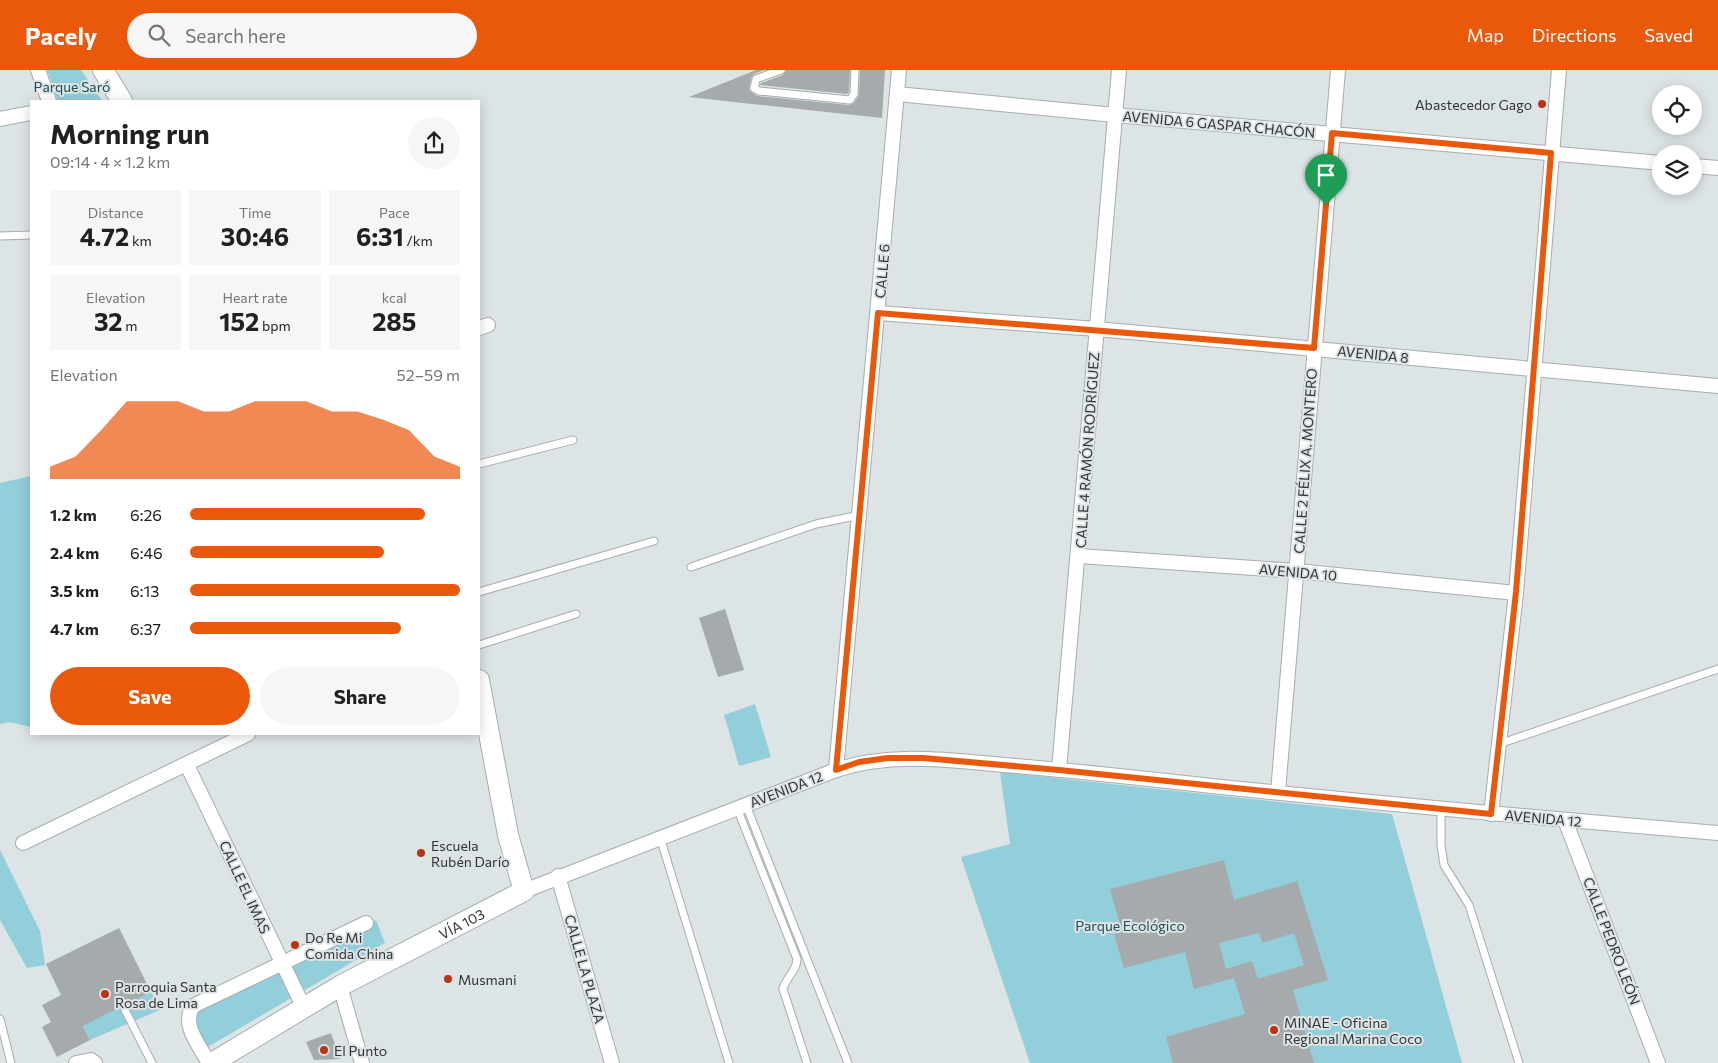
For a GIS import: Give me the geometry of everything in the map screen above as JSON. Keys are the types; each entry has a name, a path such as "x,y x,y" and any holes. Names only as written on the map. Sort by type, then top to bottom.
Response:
{"main road":[{"path":"103,70 121,100"},
{"path":"480,685 508,835 524,890"},
{"name":"VÍA 103","path":"210,1063 340,986 524,890"}],"street":[{"path":"38,70 48,100"},
{"name":"CALLE 6","path":"836,770 899,70"},
{"name":"CALLE 4 RAMÓN RODRÍGUEZ","path":"1059,770 1079,556 1119,70"},
{"name":"CALLE 2 FÉLIX A. MONTERO","path":"1278,792 1338,70"},
{"path":"1491,814 1516,592 1527,466 1532,371 1559,70"},
{"name":"AVENIDA 6 GASPAR CHACÓN","path":"897,94 1114,116 1332,133 1652,162"},
{"path":"0,120 30,113"},
{"path":"1702,167 1718,168"},
{"name":"AVENIDA 8","path":"878,313 1097,329 1314,348 1532,371 1718,386"},
{"name":"AVENIDA 10","path":"1079,556 1297,571 1516,592"},
{"path":"23,843 246,735"},
{"name":"AVENIDA 12","path":"524,890 836,770 859,762 888,758 914,758 1059,770 1491,814 1718,833"},
{"name":"CALLE EL IMAS","path":"187,765 304,1008"},
{"name":"CALLE PEDRO LEÓN","path":"1565,820 1658,1063"},
{"name":"CALLE LA PLAZA","path":"558,876 612,1063"},
{"path":"210,1063 187,1023 188,1014 193,1006 281,962 366,923"},
{"path":"340,986 362,1063"},
{"path":"76,1063 91,1060 95,1063"}],"lane":[{"path":"781,70 756,79 754,88 759,91 850,100 854,94 855,70"},
{"path":"0,236 30,235"},
{"path":"480,464 573,440"},
{"path":"691,567 816,524 860,515"},
{"path":"480,592 654,542"},
{"path":"480,645 576,614"},
{"path":"1499,744 1718,669"},
{"path":"741,806 797,959 797,966 785,982 783,989 807,1063"},
{"path":"741,806 848,1063"},
{"path":"1441,808 1441,845 1444,865 1469,905 1519,1063"},
{"path":"660,837 729,1063"},
{"path":"124,1010 152,1063"},
{"path":"0,1019 10,1063"}],"green space":[{"name":"Parque Saró","path":"47,70 81,70 101,100 58,100"},
{"path":"30,476 30,727 9,722 0,724 0,483"},
{"path":"755,704 771,757 739,766 724,715"},
{"name":"Parque Ecológico","path":"1000,772 1392,814 1462,1063 1030,1063 961,857 1010,844"},
{"path":"0,850 40,931 45,965 27,968 0,920"},
{"path":"376,920 385,943 206,1048 195,1025 197,1011"},
{"path":"151,992 162,1009 90,1040 76,1011 101,1017"}],"building":[{"path":"756,70 765,70 754,74 751,78 749,90 757,96 849,105 854,103 859,95 860,70 885,70 882,118 689,97"},
{"path":"786,70 850,70 849,92 847,94 760,85 783,75"},
{"path":"725,609 744,670 718,677 699,618"},
{"path":"1224,860 1234,900 1297,881 1328,980 1293,990 1314,1063 1173,1063 1166,1037 1245,1014 1234,978 1194,989 1185,952 1124,968 1114,934 1122,932 1110,889","holes":["1259,933 1262,943 1294,933 1304,965 1258,979 1252,961 1226,969 1219,943"]},
{"name":"Parroquia Santa Rosa de Lima","path":"119,928 151,992 83,1026 90,1040 57,1057 42,1027 51,1022 42,1005 61,995 46,964"},
{"name":"El Punto","path":"331,1033 340,1059 314,1060 306,1042"}],"place":[{"name":"Abastecedor Gago","path":"1542,104"},
{"name":"Escuela Rubén Darío","path":"421,853"},
{"name":"Do Re Mi Comida China","path":"295,945"},
{"name":"Musmani","path":"448,979"},
{"name":"Parroquia Santa Rosa de Lima","path":"105,994"},
{"name":"MINAE - Oficina Regional Marina Coco","path":"1274,1030"},
{"name":"El Punto","path":"324,1050"}],"route":[{"path":"1332,133 1551,153 1532,371 1527,466 1516,592 1491,814 923,758 888,758 859,762 836,770 878,313 1097,329 1314,348 1326,205 1332,133"}]}
